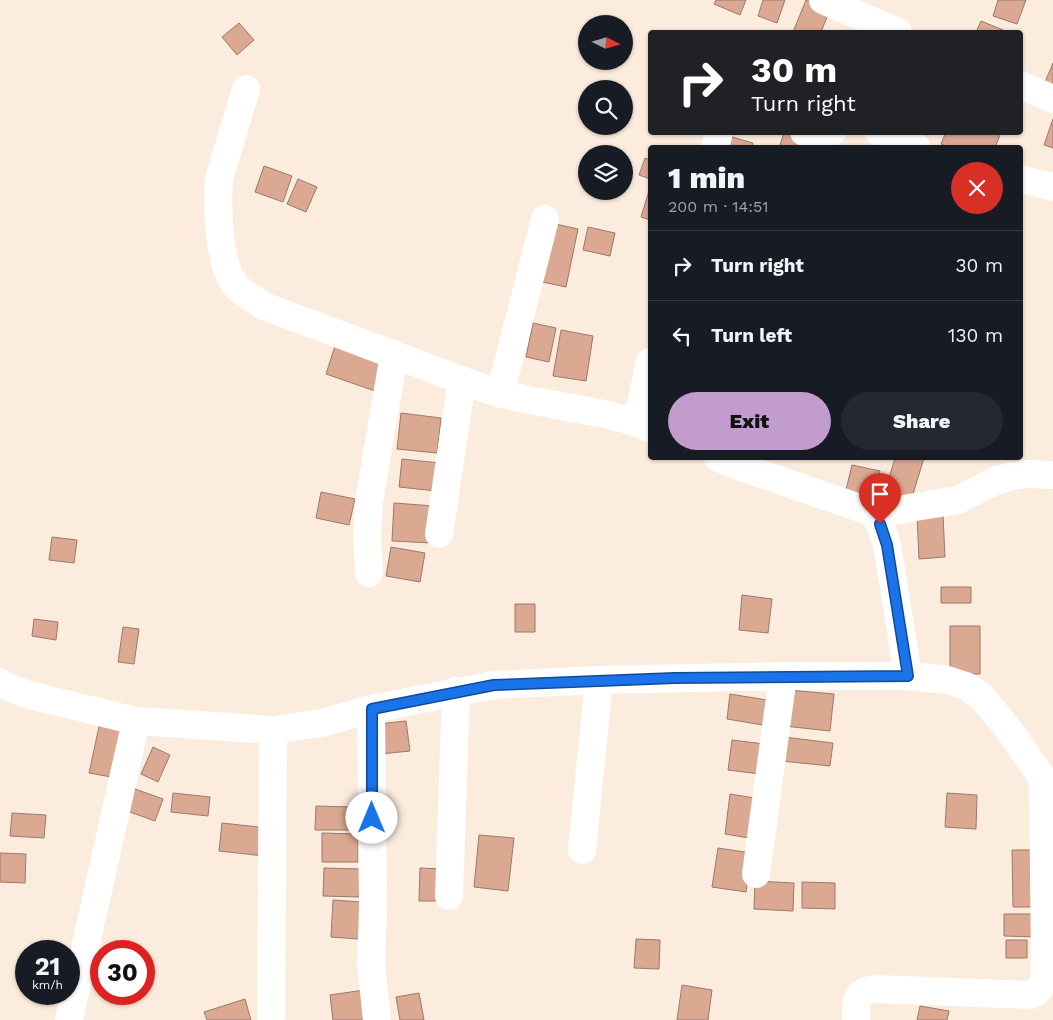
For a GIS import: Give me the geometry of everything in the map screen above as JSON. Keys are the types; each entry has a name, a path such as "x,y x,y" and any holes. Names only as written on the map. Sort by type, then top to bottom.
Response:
{"street":[{"path":"823,0 893,30"},
{"path":"1023,86 1053,99"},
{"path":"246,89 219,179 218,208 224,258 228,274 238,288 266,307 500,394 644,425 648,383"},
{"path":"814,135 824,138 830,135"},
{"path":"886,135 910,145"},
{"path":"1023,180 1053,187"},
{"path":"500,394 545,220"},
{"path":"369,573 367,534 369,502 394,354"},
{"path":"439,534 462,380"},
{"path":"723,460 874,514 880,524 887,545 908,676"},
{"path":"874,514 958,500 997,480 1014,476 1026,474 1053,475"},
{"path":"756,874 783,676"},
{"path":"0,682 5,686 29,695 136,721 273,730 322,723 372,709 494,685 599,680 783,676 908,676 947,680 966,686 982,696 1048,781 1045,961 1042,987 1032,995 864,990 858,996 856,1020"},
{"path":"582,850 599,680"},
{"path":"449,896 456,691"},
{"path":"372,709 373,909 371,962 377,1020"},
{"path":"69,1020 136,721"},
{"path":"271,1018 273,730"}],"building":[{"path":"716,0 746,0 740,15 714,4"},
{"path":"763,0 785,0 777,23 758,16"},
{"path":"806,0 812,0 831,7 822,30 794,30"},
{"path":"998,0 1026,0 1017,24 993,16"},
{"path":"981,21 1003,30 977,30"},
{"path":"239,23 254,40 237,55 222,37"},
{"path":"1053,63 1053,91 1043,87"},
{"path":"1053,119 1053,148 1044,145"},
{"path":"722,135 753,143 753,145 719,145"},
{"path":"783,135 790,135 817,144 817,145 780,145"},
{"path":"945,135 1000,135 996,145 941,144"},
{"path":"645,158 648,159 648,178 639,175"},
{"path":"264,166 292,176 283,202 255,192"},
{"path":"298,179 317,187 306,212 287,204"},
{"path":"648,194 648,219 641,217"},
{"path":"551,223 578,229 566,287 538,281"},
{"path":"588,227 615,233 610,256 583,250"},
{"path":"533,323 556,328 549,362 526,357"},
{"path":"561,330 593,336 586,381 553,376"},
{"path":"335,346 384,362 375,391 326,374"},
{"path":"401,413 441,418 437,453 397,449"},
{"path":"402,459 440,463 436,491 399,487"},
{"path":"894,460 923,460 909,507 883,498"},
{"path":"852,465 880,471 874,496 846,490"},
{"path":"321,492 355,499 349,525 316,518"},
{"path":"394,503 435,506 432,543 392,541"},
{"path":"943,515 945,557 919,559 917,516"},
{"path":"52,537 77,540 74,563 49,560"},
{"path":"391,547 425,553 420,582 386,576"},
{"path":"941,587 971,587 971,603 941,603"},
{"path":"742,595 772,599 768,633 739,630"},
{"path":"515,604 535,604 535,632 515,632"},
{"path":"34,619 58,622 56,640 32,636"},
{"path":"950,626 980,626 980,674 950,674"},
{"path":"123,627 139,629 134,664 118,662"},
{"path":"788,690 834,694 830,731 784,726"},
{"path":"730,694 767,700 763,725 727,719"},
{"path":"406,721 410,751 381,754 378,724"},
{"path":"100,722 127,728 117,778 89,773"},
{"path":"784,737 833,743 830,766 782,761"},
{"path":"732,740 764,744 760,774 728,770"},
{"path":"153,747 170,755 158,782 141,774"},
{"path":"135,789 163,799 155,821 127,811"},
{"path":"173,793 210,797 208,816 171,812"},
{"path":"947,793 977,795 976,829 945,827"},
{"path":"730,794 755,798 749,838 725,834"},
{"path":"316,806 353,807 352,830 315,830"},
{"path":"12,813 46,815 44,838 10,836"},
{"path":"222,823 268,828 264,856 219,851"},
{"path":"322,833 358,834 358,862 322,862"},
{"path":"479,835 514,838 508,891 474,887"},
{"path":"718,848 751,853 746,892 712,887"},
{"path":"1012,850 1041,850 1041,907 1013,907"},
{"path":"0,853 26,854 25,883 0,882"},
{"path":"324,868 360,869 359,897 323,896"},
{"path":"420,868 442,869 441,901 419,901"},
{"path":"755,881 794,883 793,911 754,909"},
{"path":"802,882 835,883 835,909 802,908"},
{"path":"333,900 361,902 358,939 331,937"},
{"path":"1004,914 1038,914 1037,937 1004,936"},
{"path":"636,939 660,940 659,969 634,968"},
{"path":"1006,940 1027,940 1027,958 1006,958"},
{"path":"682,985 712,990 708,1020 677,1020"},
{"path":"364,990 368,1020 333,1020 330,995"},
{"path":"419,993 424,1020 400,1020 396,997"},
{"path":"245,999 251,1020 207,1020 204,1012"},
{"path":"920,1006 949,1011 947,1020 917,1020"}],"route":[{"path":"372,818 372,709 494,685 675,678 908,676 887,545 880,524"}]}
